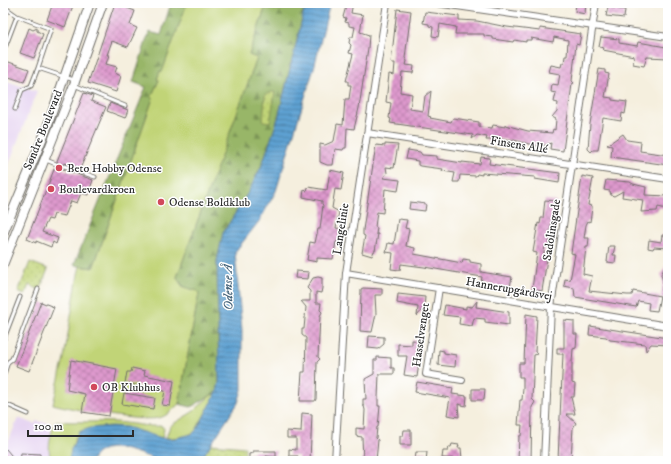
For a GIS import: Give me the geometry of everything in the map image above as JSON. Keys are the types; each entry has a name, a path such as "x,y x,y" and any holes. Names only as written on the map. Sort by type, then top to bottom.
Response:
{"street":[{"name":"Søndre Boulevard","path":"3,234 6,216 46,130 90,3"},
{"name":"Søndre Boulevard","path":"3,265 75,82 102,3"},
{"name":"Langelinie","path":"335,461 346,273 387,3"},
{"path":"436,3 668,37"},
{"name":"Sadolinsgade","path":"544,461 552,307 596,3"},
{"name":"Finsens Allé","path":"367,133 668,179"},
{"name":"Hannerupgårdsvej","path":"346,273 668,326"},
{"name":"Hasselvænget","path":"439,288 426,374 462,380"}],"lane":[{"path":"3,6 17,16 51,29 31,86 22,90 15,109"},
{"path":"6,45 17,16"},
{"path":"38,68 65,76 125,106"},
{"path":"44,160 56,164"},
{"path":"64,166 94,177"},
{"path":"3,377 8,362 12,359 38,289"},
{"path":"3,341 20,297"},
{"path":"3,360 8,362"},
{"path":"3,403 28,414"}],"shaded area":[{"path":"3,80 37,91 3,179"},
{"path":"18,418 35,424 36,421 48,423 51,427 49,452 51,461 3,461 3,449 6,448"}],"green space":[{"path":"171,3 187,3 162,72 160,71 157,79 159,80 151,97 153,98 93,268 74,265 146,87 133,82 149,32 161,35"},
{"name":"Odense Boldklub","path":"187,3 267,3 249,55 258,58 177,277 183,287 196,290 199,293 179,404 162,417 142,419 109,415 53,404 64,358 80,266 93,268 153,98 151,97 159,80 157,79 160,71 162,71"},
{"path":"267,3 306,3 278,118 262,165 249,191 223,233 217,261 219,382 217,392 191,407 179,404 199,293 196,290 189,289 184,286 180,283 177,277 257,58 249,55"},
{"path":"275,92 270,122 263,121 265,95"},
{"path":"30,262 48,269 40,290 29,285 25,295 18,292"},
{"path":"217,392 195,432 183,437 166,438 170,426 194,411 210,396"},
{"path":"56,421 115,422 162,426 164,429 162,438 151,435 82,430 75,438 69,461 51,461 49,451 50,441"},
{"path":"211,444 245,447 245,461 200,461"}],"water":[{"name":"Odense Å","path":"306,3 330,3 314,68 276,191 260,220 235,252 242,330 242,390 238,403 200,461 163,461 124,449 115,448 105,449 97,453 91,461 69,461 71,449 79,432 90,428 112,426 127,427 162,438 171,439 192,434 197,429 217,392 219,382 217,261 223,233 249,191 262,165 278,118"}],"building":[{"path":"53,3 74,3 65,27 47,20"},
{"path":"115,3 128,3 127,8 135,11 130,25 137,28 128,47 112,41 107,55 109,55 106,64 117,67 115,73 121,76 116,92 88,83"},
{"path":"347,3 353,3 351,13 363,15 360,32 369,35 368,48 359,108 354,129 347,128 346,148 343,150 335,149 333,165 327,165 320,162 320,144 325,145 334,141 337,124 343,125 345,99 349,99 351,85 348,85 348,81 346,81 353,54 349,53 351,45 349,43 350,37 353,37 355,27 349,26 349,23 345,22 346,18 343,17"},
{"path":"576,3 586,3 585,14 575,12"},
{"path":"608,7 625,10 624,18 606,16"},
{"path":"397,9 411,11 405,58 407,61 406,65 414,66 413,73 402,72 400,92 412,94 410,109 423,111 425,96 431,91 428,116 431,117 430,118 451,122 453,118 479,122 479,127 492,128 493,125 505,127 505,125 528,131 552,133 553,129 555,130 556,119 552,117 557,111 558,103 554,102 556,93 551,92 552,84 558,85 560,74 549,72 551,65 561,67 562,63 564,63 565,56 567,56 568,40 554,37 553,42 531,38 531,40 526,40 526,42 514,40 513,42 493,39 493,37 484,36 484,34 455,34 456,27 440,24 438,37 432,36 433,27 429,26 429,24 423,23 425,12 459,16 459,20 477,21 507,27 540,31 540,28 581,34 579,45 576,44 572,81 574,83 572,84 563,151 550,149 551,143 540,147 514,140 492,138 492,140 486,140 487,137 477,135 472,139 473,135 390,123 391,119 389,118 391,103 386,102 389,74 394,75 395,63 391,63"},
{"path":"29,28 33,30 37,28 37,31 43,34 34,58 20,53"},
{"path":"601,37 619,39 619,43 637,46 638,42 666,47 668,48 668,58 647,57 644,66 633,64 634,56 603,50 604,48 599,47"},
{"path":"3,60 29,69 24,82 3,75"},
{"path":"599,69 605,70 605,73 609,74 605,97 612,98 612,100 627,102 625,114 622,113 621,121 603,118 598,150 593,150 591,152 588,149 590,124"},
{"path":"84,93 93,96 91,101 106,107 80,169 65,163 61,166 63,169 93,180 88,195 81,193 77,203 71,201 65,216 54,214 52,220 48,219 42,232 58,238 56,244 53,242 51,247 27,239 55,167 59,165 57,161"},
{"path":"110,103 128,110 125,118 107,111"},
{"path":"623,134 627,140 641,142 640,151 668,155 668,165 611,157 612,146 607,145"},
{"path":"385,144 398,145 394,168 386,167 387,173 383,178 400,180 398,191 385,189 383,213 377,212 375,227 377,228 376,234 378,234 375,251 372,256 362,253 365,236 363,235 363,230 376,145 385,146"},
{"path":"408,150 420,152 422,155 437,156 437,159 462,163 480,164 481,157 490,158 489,164 560,173 559,183 535,179 535,177 482,173 482,175 477,174 476,176 460,175 459,182 453,182 455,173 442,171 443,169 420,166 418,165 418,161 406,159"},
{"path":"330,170 344,173 341,190 335,189 332,208 339,212 336,228 341,229 339,240 336,242 333,259 317,258 317,262 307,260 310,242 315,243 318,229 320,229 323,205 322,201 303,197 304,190 307,191 308,187 327,190"},
{"path":"582,176 593,178 588,205 592,206 590,222 588,221 586,225 584,238 589,238 588,247 586,247 583,274 592,276 589,291 632,295 633,291 660,296 657,311 648,310 649,303 638,301 636,307 575,297 574,288 564,286 565,279 570,280 575,254 571,253"},
{"path":"606,180 630,182 646,187 645,195 668,196 667,209 658,207 657,211 641,212 643,200 622,197 623,191 614,196 611,195 610,191 604,190"},
{"path":"545,200 556,201 555,207 557,209 554,212 549,236 551,240 549,241 548,247 545,246 543,259 547,259 542,291 532,289 537,253 533,252 538,223 540,224 541,218 543,218"},
{"path":"410,202 426,204 425,211 409,209"},
{"path":"398,219 407,220 405,228 409,229 406,246 415,248 414,254 462,263 463,259 470,260 470,262 481,264 481,272 512,277 510,287 503,288 483,284 481,283 482,277 424,267 401,264 400,270 391,269 393,253 386,252 388,243 394,244"},
{"path":"662,235 668,235 668,248 648,248 649,240 661,242"},
{"path":"609,246 615,246 613,255 616,255 615,263 607,262"},
{"path":"668,262 668,299 661,298 663,281 661,274"},
{"path":"296,271 309,272 308,279 295,278"},
{"path":"313,278 322,278 322,288 321,293 316,292 316,303 321,303 320,310 322,312 320,316 318,357 320,359 317,362 316,399 315,401 300,401 302,372 305,372 306,338 302,335 302,329 304,329 306,307 301,301 310,301 310,291 307,288"},
{"path":"361,289 382,289 382,295 375,295 376,314 372,332 360,331"},
{"path":"398,294 425,297 424,308 417,316 418,307 397,303"},
{"path":"477,301 476,307 509,312 509,325 485,322 485,319 474,318 472,326 459,324 460,317 443,315 445,305 466,309 466,306 472,307"},
{"path":"41,302 54,307 29,371 16,366"},
{"path":"526,314 537,316 535,352 538,354 534,355 532,399 535,402 532,407 531,461 518,461 519,436 521,436 522,425 518,425 520,400 522,400 523,388 523,377 519,377 519,363 524,363"},
{"path":"564,320 574,321 574,334 577,334 576,348 573,349 572,362 572,383 575,384 574,397 571,397 575,414 566,414 576,423 573,428 571,459 569,460 558,459 563,354 557,354 557,348 564,348"},
{"path":"590,326 668,338 668,345 651,344 646,351 645,344 610,340 606,337 589,335"},
{"path":"369,336 384,337 384,344 378,349 368,348"},
{"path":"412,340 420,341 419,348 421,349 417,377 404,375 407,356 398,356 398,344 412,345"},
{"path":"439,350 444,351 444,353 456,355 455,367 438,365"},
{"path":"377,357 391,358 391,368 394,368 394,374 379,374 378,406 380,406 376,438 378,440 376,461 363,461 362,437 356,436 356,428 364,429 365,410 363,406 363,399 366,399 365,379 374,374 374,360 377,360"},
{"path":"71,360 117,369 109,416 82,412 85,394 67,390"},
{"path":"132,368 145,371 144,375 174,381 170,406 162,405 165,391 125,383 127,372 131,372"},
{"path":"417,382 453,388 452,394 467,396 466,406 458,404 459,417 447,415 450,398 415,392"},
{"path":"472,389 485,389 484,400 472,400"},
{"path":"124,393 155,398 153,409 122,404"},
{"path":"302,413 312,414 310,461 298,461 298,456 289,456 289,449 296,450 296,438 287,438 287,431 301,432"},
{"path":"404,430 411,430 411,445 400,445 400,436 403,436"},
{"path":"452,444 459,445 458,448 461,448 462,459 442,458 443,451 448,451"},
{"path":"6,449 16,461 3,461 3,451"},
{"path":"253,451 276,451 276,457 266,456 266,461 249,461 249,454 253,453"},
{"path":"416,452 427,452 426,461 415,461"},
{"path":"21,453 40,454 40,461 20,461"}],"place":[{"name":"Beto Hobby Odense","path":"59,168"},
{"name":"Boulevardkroen","path":"51,189"},
{"name":"Odense Boldklub","path":"161,202"},
{"name":"OB Klubhus","path":"94,387"}]}
